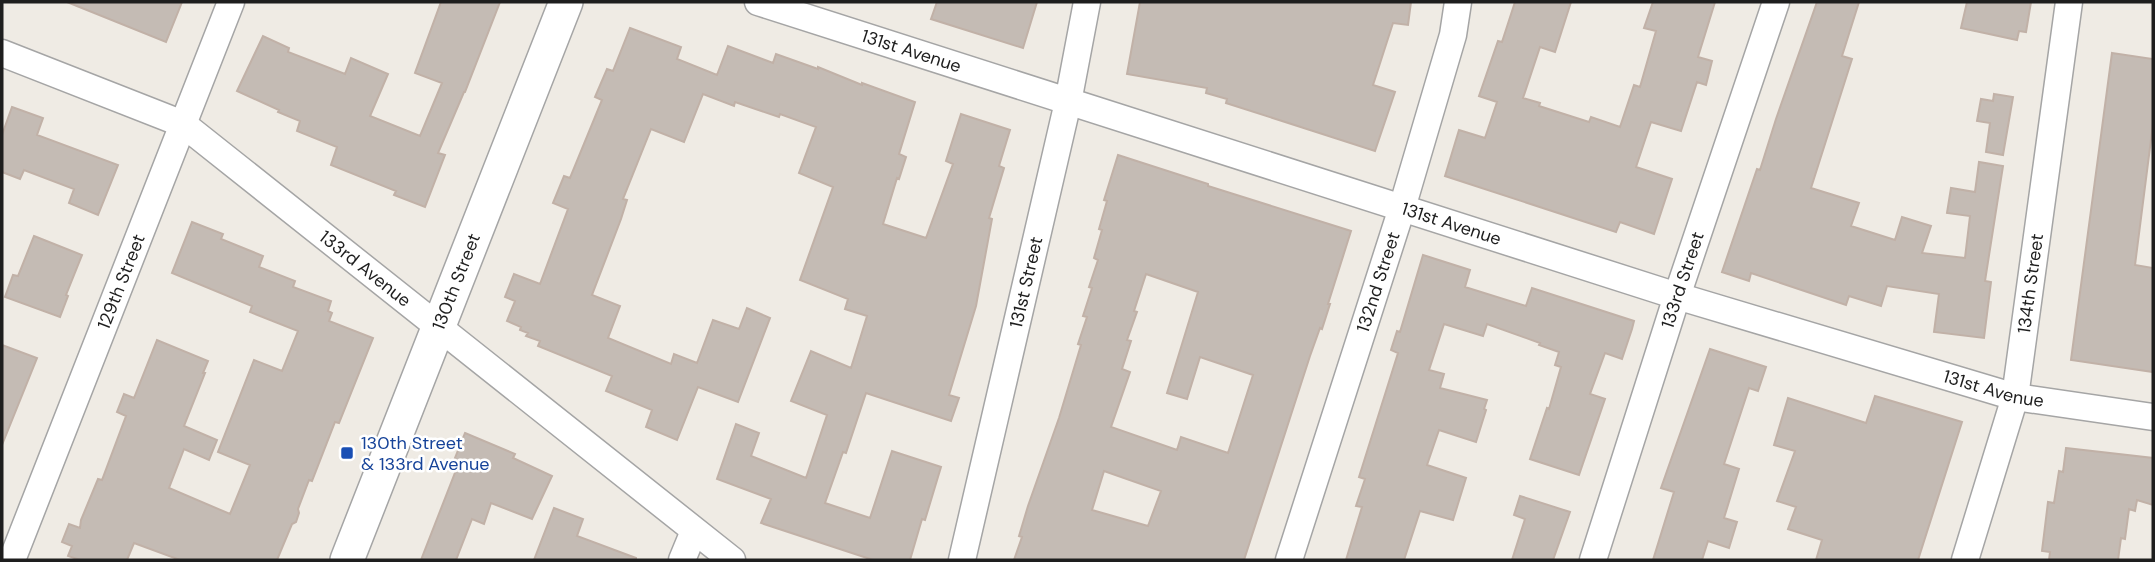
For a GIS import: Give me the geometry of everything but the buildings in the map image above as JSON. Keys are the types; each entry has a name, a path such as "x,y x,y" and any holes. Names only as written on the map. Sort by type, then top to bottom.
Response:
{"street":[{"name":"129th Street","path":"12,560 231,2"},
{"name":"130th Street","path":"347,560 566,2"},
{"name":"131st Avenue","path":"758,2 1677,296 2015,397 2153,417"},
{"name":"131st Street","path":"962,560 1069,102 1087,2"},
{"name":"132nd Street","path":"1289,560 1402,208 1453,34 1458,2"},
{"name":"133rd Street","path":"1593,560 1677,296 1776,2"},
{"name":"134th Street","path":"1965,560 2015,397 2069,2"},
{"name":"133rd Avenue","path":"2,52 183,124 732,560"},
{"path":"682,560 694,531"}],"place":[{"name":"130th Street & 133rd Avenue","path":"347,453"}]}
